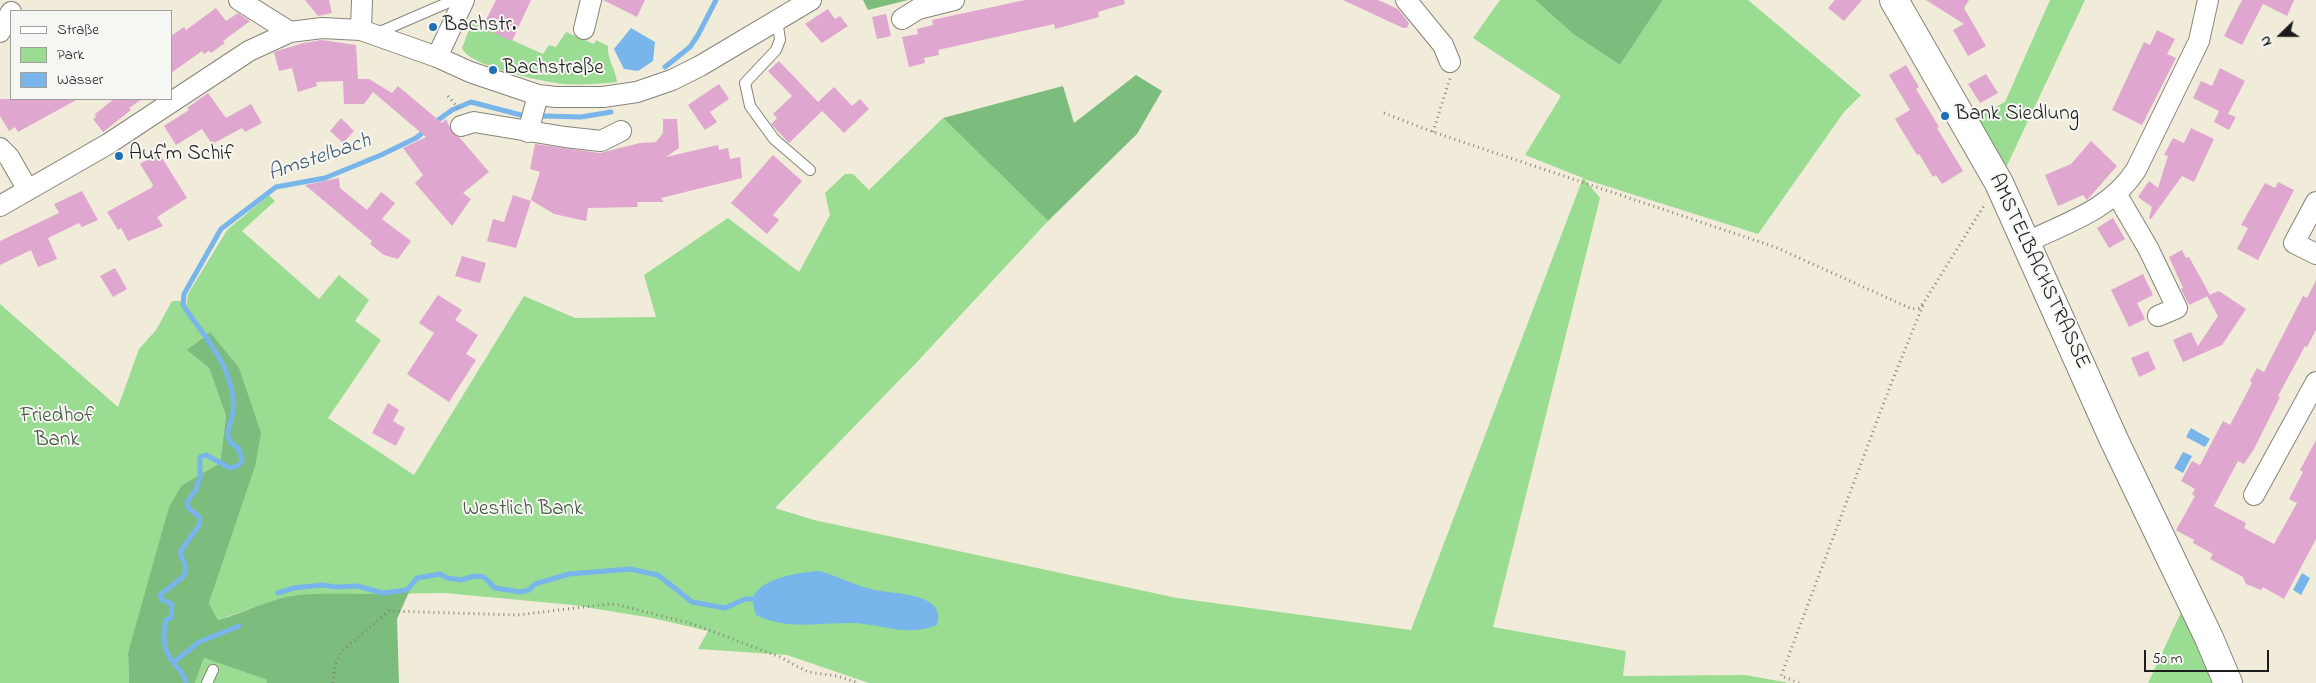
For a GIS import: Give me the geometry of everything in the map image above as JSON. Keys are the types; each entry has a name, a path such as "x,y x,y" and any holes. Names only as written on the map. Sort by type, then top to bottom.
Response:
{"street":[{"path":"239,0 290,32"},
{"path":"362,0 367,33"},
{"path":"437,57 464,0"},
{"path":"584,29 591,0"},
{"path":"461,126 474,122 533,114 556,97 603,97 648,89 700,66 785,11 811,0"},
{"path":"902,18 918,8 954,0"},
{"path":"1406,0 1443,45 1450,62"},
{"name":"AMSTELBACHSTRASSE","path":"1894,0 1999,183 2114,440 2168,551 2228,683"},
{"path":"2027,242 2095,210 2117,195 2126,186 2136,170 2199,41 2208,0"},
{"path":"0,32 10,15"},
{"path":"0,206 108,144 242,56 290,32 322,28 367,33 437,57 470,72 533,114 601,140 622,131"},
{"path":"0,148 9,157 28,190"},
{"path":"2117,195 2148,248 2177,308 2158,316"},
{"path":"2316,202 2294,243 2316,254"},
{"path":"2254,495 2316,382"}],"lane":[{"path":"367,33 454,0"},
{"path":"785,11 780,40 776,50 745,83 750,106 774,139 810,170"},
{"path":"208,683 213,670"}],"path":[{"path":"1433,132 1451,76 1450,62"},
{"path":"448,96 456,105"},
{"path":"1384,113 1433,132 1775,247 1912,309 1919,308 1924,302 1999,183"},
{"path":"1799,683 1781,676 1891,384 1924,302"},
{"path":"333,683 335,665 341,652 389,612 518,615 608,604 690,623 780,657 808,672 837,676 859,683"}],"green space":[{"path":"863,0 908,0 868,10"},
{"name":"Westlich Bank","path":"1500,0 1535,0 1573,34 1620,65 1663,0 1748,0 1861,95 1844,112 1758,234 1584,179 1600,198 1493,627 1626,651 1623,676 1745,675 1790,683 869,683 787,655 698,649 708,631 652,618 573,605 445,593 297,595 269,602 218,620 209,603 255,467 211,333 205,336 186,306 188,294 227,230 269,195 275,201 242,231 319,299 339,275 369,300 355,321 381,340 328,418 414,475 524,296 575,318 656,317 644,275 728,218 799,272 830,215 825,193 845,174 853,174 869,190 943,118 1048,221 917,362 775,508 814,520 1177,598 1411,630 1583,178 1525,155 1561,96 1473,38"},
{"path":"1535,0 1663,0 1620,65 1573,34"},
{"path":"2050,0 2085,0 2003,174 1975,118 2005,102"},
{"path":"472,22 543,54 549,45 556,47 566,32 594,44 596,40 608,46 617,82 563,84 492,67 467,55 462,48"},
{"path":"1136,75 1162,91 1137,134 1048,221 943,118 1063,86 1074,123"},
{"name":"Friedhof Bank","path":"172,301 180,301 203,337 188,350 209,368 226,416 220,463 182,485 128,653 129,683 0,683 0,304 118,407 139,349 156,330"},
{"path":"210,332 239,368 261,433 255,467 209,603 218,620 277,599 298,595 409,592 397,619 399,683 266,683 267,680 204,658 195,683 129,683 128,653 169,507 182,485 220,463 226,416 209,368 187,350"},
{"path":"2184,606 2221,683 2148,683"},
{"path":"204,658 267,680 266,683 195,683"}],"water":[{"path":"631,28 655,42 653,61 638,71 624,69 614,49"},
{"path":"2191,428 2210,439 2205,447 2186,437"},
{"path":"2183,452 2192,456 2183,473 2174,468"},
{"path":"819,571 875,590 906,594 927,601 935,607 938,614 937,625 926,629 904,630 850,623 791,624 779,623 756,615 753,599 756,592 763,586 771,581 792,575"},
{"path":"2302,573 2310,578 2301,595 2293,590"}],"building":[{"path":"305,0 329,0 332,13 318,16"},
{"path":"496,0 531,0 512,41 490,31 493,24 486,20"},
{"path":"603,0 645,0 637,17"},
{"path":"1025,0 1124,0 1125,4 1098,12 1099,17 1055,29 1054,24 938,50 939,55 924,58 925,63 909,67 902,37 918,34 917,29 933,25 932,20"},
{"path":"1343,0 1378,0 1398,9 1409,23 1407,28 1403,28"},
{"path":"1835,0 1862,0 1844,21 1828,8"},
{"path":"1926,0 1969,0 1964,8 1986,46 1968,56 1953,30 1964,24"},
{"path":"2242,0 2294,0 2287,16 2263,4 2242,45 2224,36"},
{"path":"216,8 226,21 238,13 250,21 223,41 225,43 211,53 209,51 204,54 202,51 172,72 172,35 184,27 186,30"},
{"path":"828,9 835,19 840,16 848,26 822,43 805,24"},
{"path":"886,14 891,36 877,39 872,17"},
{"path":"2157,30 2175,39 2167,54 2176,58 2142,125 2112,110 2144,42 2150,45"},
{"path":"322,40 356,45 358,79 369,79 392,93 398,86 442,123 446,119 453,134 460,138 489,172 463,193 471,199 452,226 415,183 423,175 403,148 426,137 373,92 364,104 344,104 343,81 316,82 317,86 298,92 292,68 279,71 274,52 303,43 305,45 304,43"},
{"path":"779,61 818,102 834,87 852,106 860,99 869,109 844,133 822,111 789,143 771,124 777,118 773,114 792,96 768,71"},
{"path":"1906,65 1919,87 1916,89 1963,171 1942,184 1936,175 1933,177 1919,154 1917,155 1895,119 1910,110 1889,75"},
{"path":"2220,68 2245,81 2228,114 2236,117 2229,130 2214,122 2219,111 2193,98 2201,81 2212,86"},
{"path":"1986,74 1998,93 1980,103 1968,84"},
{"path":"719,84 729,99 710,112 717,122 705,130 688,105"},
{"path":"208,93 226,118 251,104 262,123 245,132 242,128 212,144 202,129 176,145 164,126 189,110 187,108"},
{"path":"0,99 76,100 18,132 15,127 9,131 0,116"},
{"path":"113,100 141,100 103,132 93,119 96,117 95,114"},
{"path":"341,118 354,131 343,143 330,131"},
{"path":"663,119 677,119 679,148 666,157 718,145 719,150 728,148 730,159 740,157 742,178 661,198 664,202 637,202 638,207 588,208 586,221 554,214 531,200 540,172 530,169 535,144 600,153 640,143 656,142 663,133"},
{"path":"2191,128 2214,139 2194,182 2182,176 2151,219 2149,218 2152,207 2138,197 2149,181 2158,188 2168,156 2164,155 2173,138 2184,143"},
{"path":"2091,141 2117,166 2087,200 2083,195 2058,206 2045,175 2071,164"},
{"path":"159,153 187,198 157,217 163,226 128,241 121,228 118,230 107,212 151,188 153,185 140,164"},
{"path":"773,155 802,181 773,215 779,220 767,234 731,203"},
{"path":"339,178 340,188 367,210 381,192 395,203 382,219 411,241 398,259 384,255 370,244 372,241 305,185"},
{"path":"2278,182 2294,190 2258,260 2237,249 2248,228 2241,225 2265,183 2275,188"},
{"path":"82,191 98,220 82,227 79,223 48,238 57,259 38,267 31,250 0,265 0,241 59,213 54,204"},
{"path":"513,195 531,201 516,248 487,241 493,219 504,222"},
{"path":"2113,218 2125,239 2109,248 2097,228"},
{"path":"2182,250 2186,258 2189,257 2210,295 2189,305 2169,257"},
{"path":"462,256 486,263 480,283 455,276"},
{"path":"115,268 127,289 113,297 100,276"},
{"path":"2143,274 2153,295 2137,303 2145,319 2129,327 2111,290"},
{"path":"2316,280 2316,330 2307,347 2305,346 2278,396 2280,397 2254,449 2244,464 2238,461 2214,506 2246,523 2244,528 2274,544 2297,503 2289,499 2303,472 2300,470 2316,440 2316,539 2284,599 2263,587 2261,590 2246,584 2243,577 2210,559 2213,554 2193,543 2194,540 2176,530 2195,496 2192,494 2195,489 2181,481 2192,461 2200,465 2223,421 2230,425 2252,383 2250,381 2257,368 2264,372 2303,296 2307,298"},
{"path":"2219,291 2246,309 2222,345 2183,362 2173,340 2191,332 2198,346 2218,316 2207,296"},
{"path":"438,295 462,310 455,320 478,335 466,354 476,360 449,402 407,374 434,333 419,323"},
{"path":"2148,351 2156,369 2139,377 2131,358"},
{"path":"388,403 399,410 393,421 405,428 396,446 372,433"}],"waterway":[{"name":"Amstelbach","path":"665,67 690,47 716,0"},
{"name":"Amstelbach","path":"434,123 452,110 471,102 521,115"},
{"name":"Amstelbach","path":"543,116 581,117 611,112"},
{"name":"Amstelbach","path":"186,683 183,675 167,652 164,629 166,620 171,618 172,604 162,600 160,595 184,576 186,568 180,552 200,524 199,516 189,509 187,502 195,491 200,478 200,457 206,455 230,468 239,465 242,460 238,448 232,444 228,435 233,405 228,377 218,355 183,305 184,294 221,229 276,187 325,178 381,155 416,138 426,130"},
{"path":"278,593 294,588 322,585 336,587 357,586 383,593 407,590 417,578 440,574 447,578 461,580 474,576 484,577 495,588 521,592 529,590 535,584 569,574 630,569 658,575 692,602 725,608 745,599 753,599"},
{"path":"174,662 199,642 239,626"}],"place":[{"name":"Bachstr.","path":"433,27"},
{"name":"Bachstraße","path":"493,70"},
{"name":"Bank Siedlung","path":"1945,116"},
{"name":"Auf'm Schif","path":"119,156"}]}
